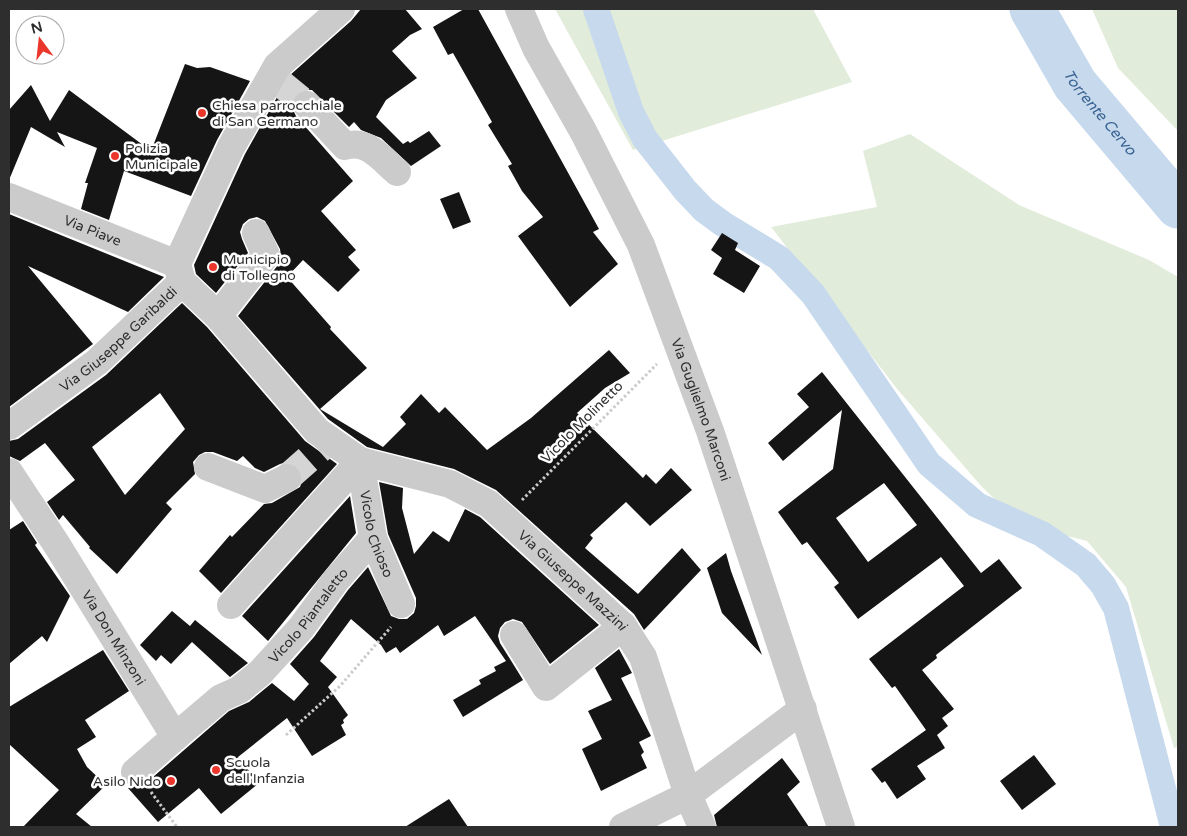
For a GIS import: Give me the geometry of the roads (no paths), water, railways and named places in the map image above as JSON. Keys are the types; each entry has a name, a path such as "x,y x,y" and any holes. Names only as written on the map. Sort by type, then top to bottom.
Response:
{"street":[{"name":"Via Giuseppe Garibaldi","path":"9,426 97,362 180,273 231,148 276,78 277,66 340,9"},
{"name":"Via Guglielmo Marconi","path":"519,9 536,48 583,131 641,245 710,431 803,709 821,772 841,827"},
{"path":"307,105 345,146 354,143 367,146 397,172"},
{"name":"Via Piave","path":"9,197 180,273"},
{"path":"218,316 266,255 256,233"},
{"name":"Via Giuseppe Mazzini","path":"180,273 317,431 325,443 360,461 450,484 489,504 623,626 643,657 688,796 702,827"},
{"path":"231,605 360,461"},
{"name":"Vicolo Chioso","path":"360,461 373,538 401,604"},
{"path":"208,467 265,489 288,478"},
{"name":"Via Don Minzoni","path":"9,472 57,545 174,737"},
{"name":"Vicolo Piantaletto","path":"174,737 221,698 239,690 260,673 302,628 336,580 373,538"},
{"path":"514,635 546,687 623,626"},
{"path":"622,827 688,796 803,709"},
{"path":"135,772 174,737"}],"waterway":[{"path":"596,9 631,112 645,139 685,190 704,210 723,224 779,258 813,294 929,464 977,505 1042,534 1086,565 1103,585 1116,608 1173,827"},
{"name":"Torrente Cervo","path":"1032,9 1075,84 1178,206"}],"tunnel":[{"path":"279,82 307,105"},
{"path":"287,478 322,447"}],"place":[{"name":"Chiesa parrocchiale di San Germano","path":"202,113"},
{"name":"Polizia Municipale","path":"115,156"},
{"name":"Municipio di Tollegno","path":"213,267"},
{"name":"Scuola dell'Infanzia","path":"216,770"},
{"name":"Asilo Nido","path":"171,781"}]}
